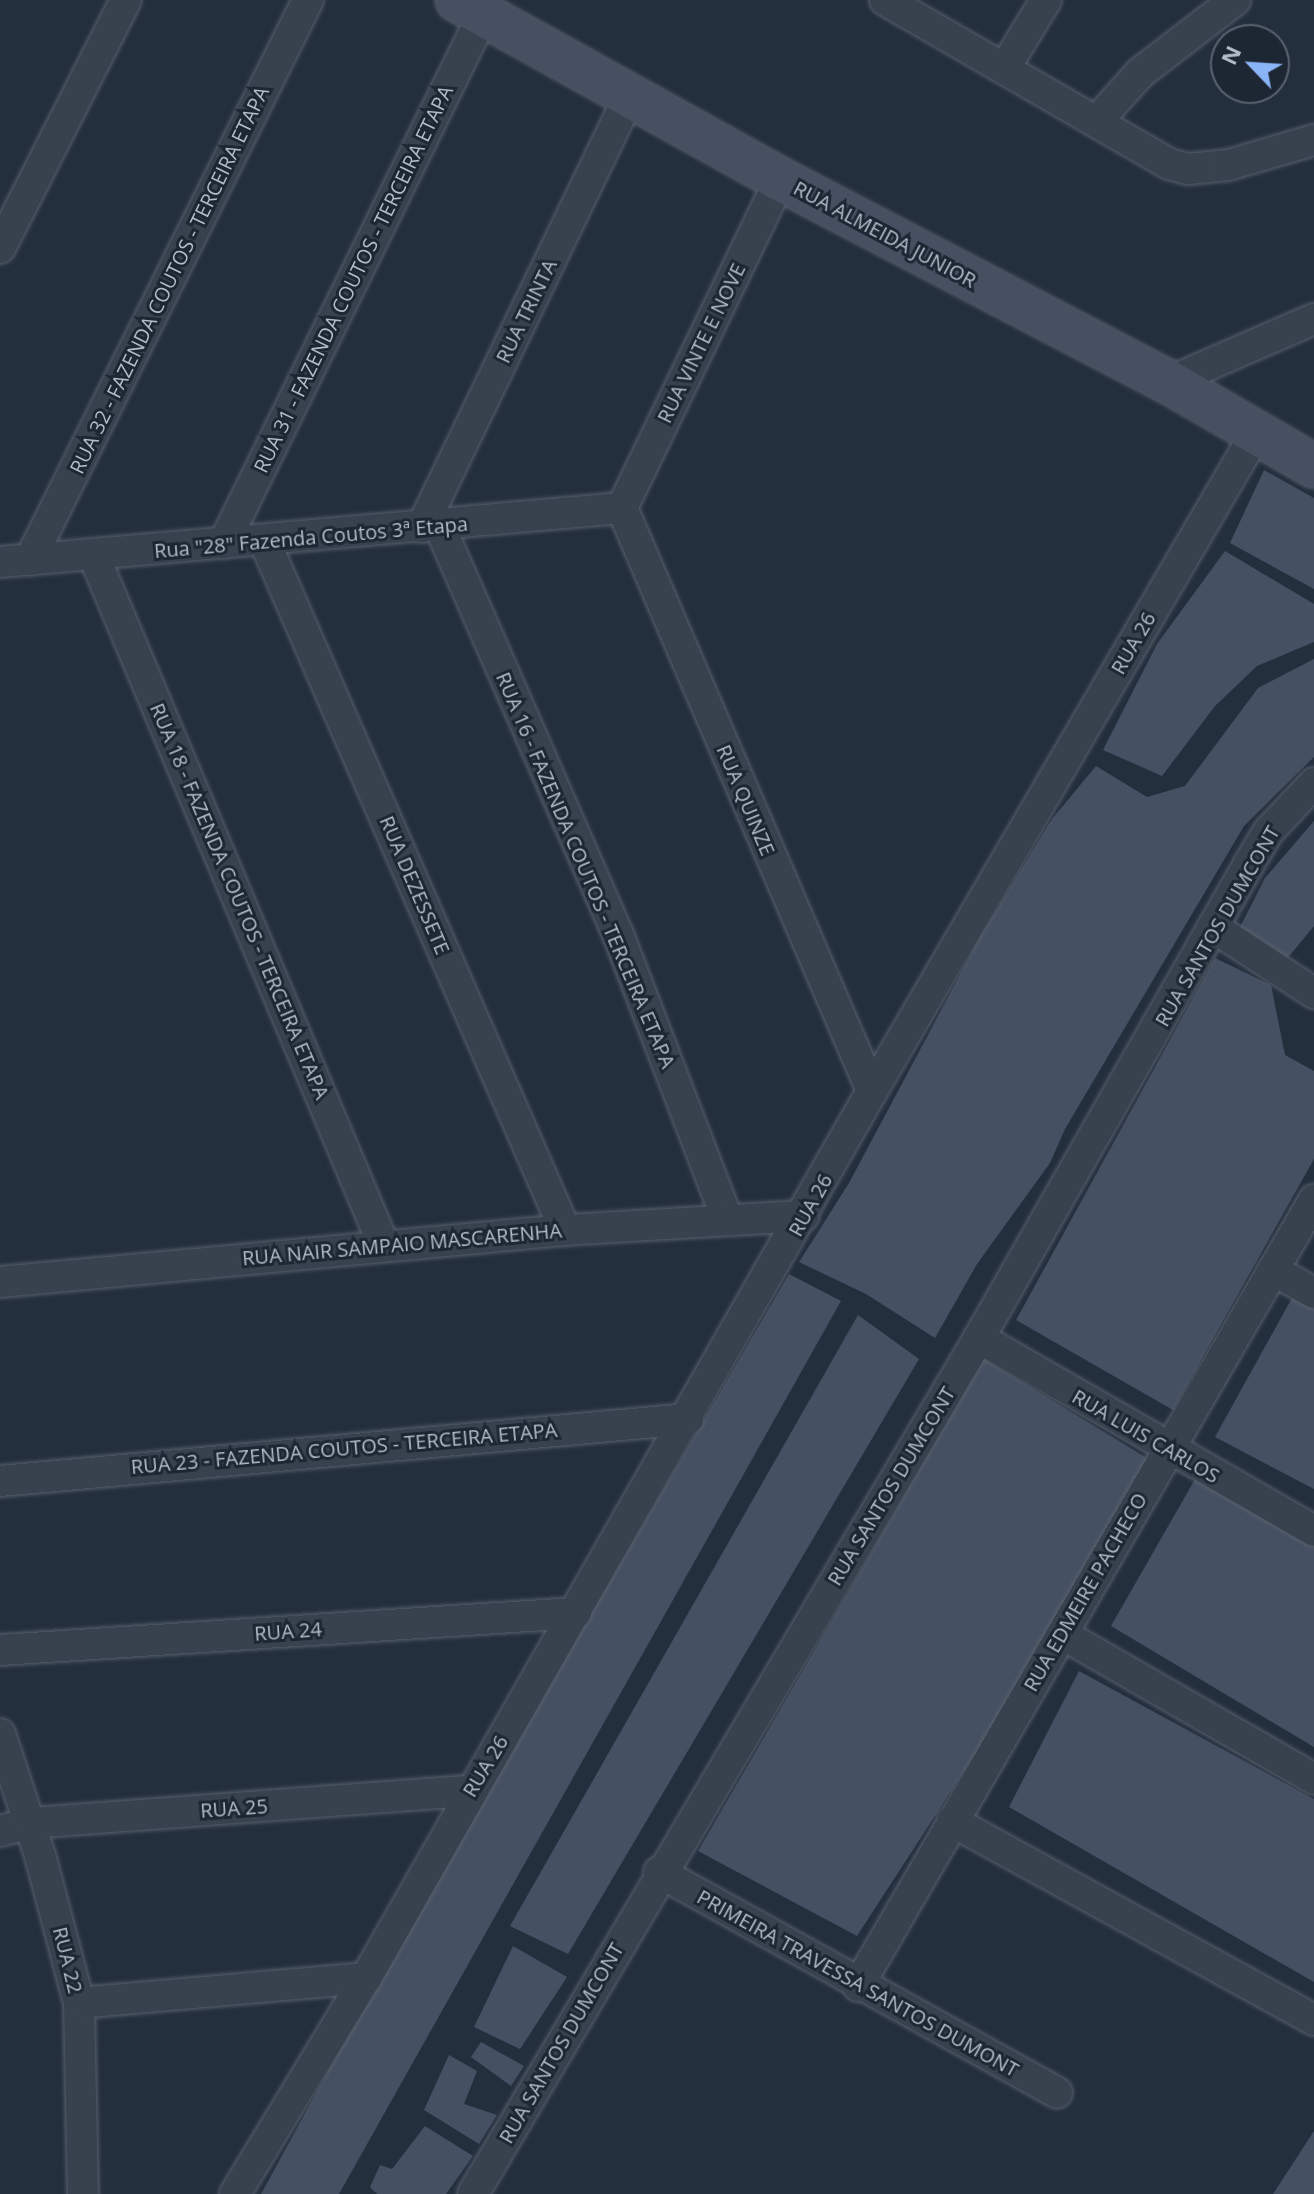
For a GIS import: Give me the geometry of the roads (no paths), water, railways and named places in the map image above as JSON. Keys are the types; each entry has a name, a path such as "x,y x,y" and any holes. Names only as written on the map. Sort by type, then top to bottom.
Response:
{"main road":[{"name":"RUA ALMEIDA JUNIOR","path":"470,7 780,179 1169,382 1314,466"}],"street":[{"path":"0,248 126,0"},
{"name":"RUA 32 - FAZENDA COUTOS - TERCEIRA ETAPA","path":"30,560 308,0"},
{"path":"885,0 1156,157 1188,169 1229,165 1314,140"},
{"path":"1004,69 1046,0"},
{"path":"1097,121 1140,73 1235,0"},
{"name":"RUA 31 - FAZENDA COUTOS - TERCEIRA ETAPA","path":"224,543 470,7"},
{"name":"RUA TRINTA","path":"431,526 630,95"},
{"name":"RUA VINTE E NOVE","path":"622,508 780,179"},
{"path":"1169,382 1314,319"},
{"name":"RUA 26","path":"235,2194 366,1978 469,1791 688,1419 872,1091 1256,433"},
{"name":"Rua \"28\" Fazenda Coutos 3ª Etapa","path":"0,562 622,508"},
{"name":"RUA QUINZE","path":"622,508 872,1091"},
{"name":"RUA 16 - FAZENDA COUTOS - TERCEIRA ETAPA","path":"431,526 619,937 727,1218"},
{"name":"RUA DEZESSETE","path":"264,540 565,1230"},
{"name":"RUA 18 - FAZENDA COUTOS - TERCEIRA ETAPA","path":"94,556 384,1246"},
{"name":"RUA SANTOS DUMCONT","path":"473,2194 659,1872 979,1338 1269,831 1314,783"},
{"path":"1213,927 1314,993"},
{"name":"RUA EDMEIRE PACHECO","path":"858,1986 1314,1200"},
{"name":"RUA NAIR SAMPAIO MASCARENHA","path":"0,1282 565,1230 727,1218 804,1216"},
{"path":"1273,1270 1314,1293"},
{"name":"RUA LUIS CARLOS","path":"979,1338 1314,1531"},
{"name":"RUA 23 - FAZENDA COUTOS - TERCEIRA ETAPA","path":"0,1481 688,1419"},
{"name":"RUA 24","path":"0,1650 576,1613"},
{"path":"1062,1634 1314,1779"},
{"name":"RUA 22","path":"0,1734 30,1823 79,2003 83,2194"},
{"name":"RUA 25","path":"0,1831 30,1823 469,1791"},
{"path":"952,1821 1314,2020"},
{"name":"PRIMEIRA TRAVESSA SANTOS DUMONT","path":"659,1872 858,1986 1057,2093"},
{"path":"79,2003 366,1978"}]}
